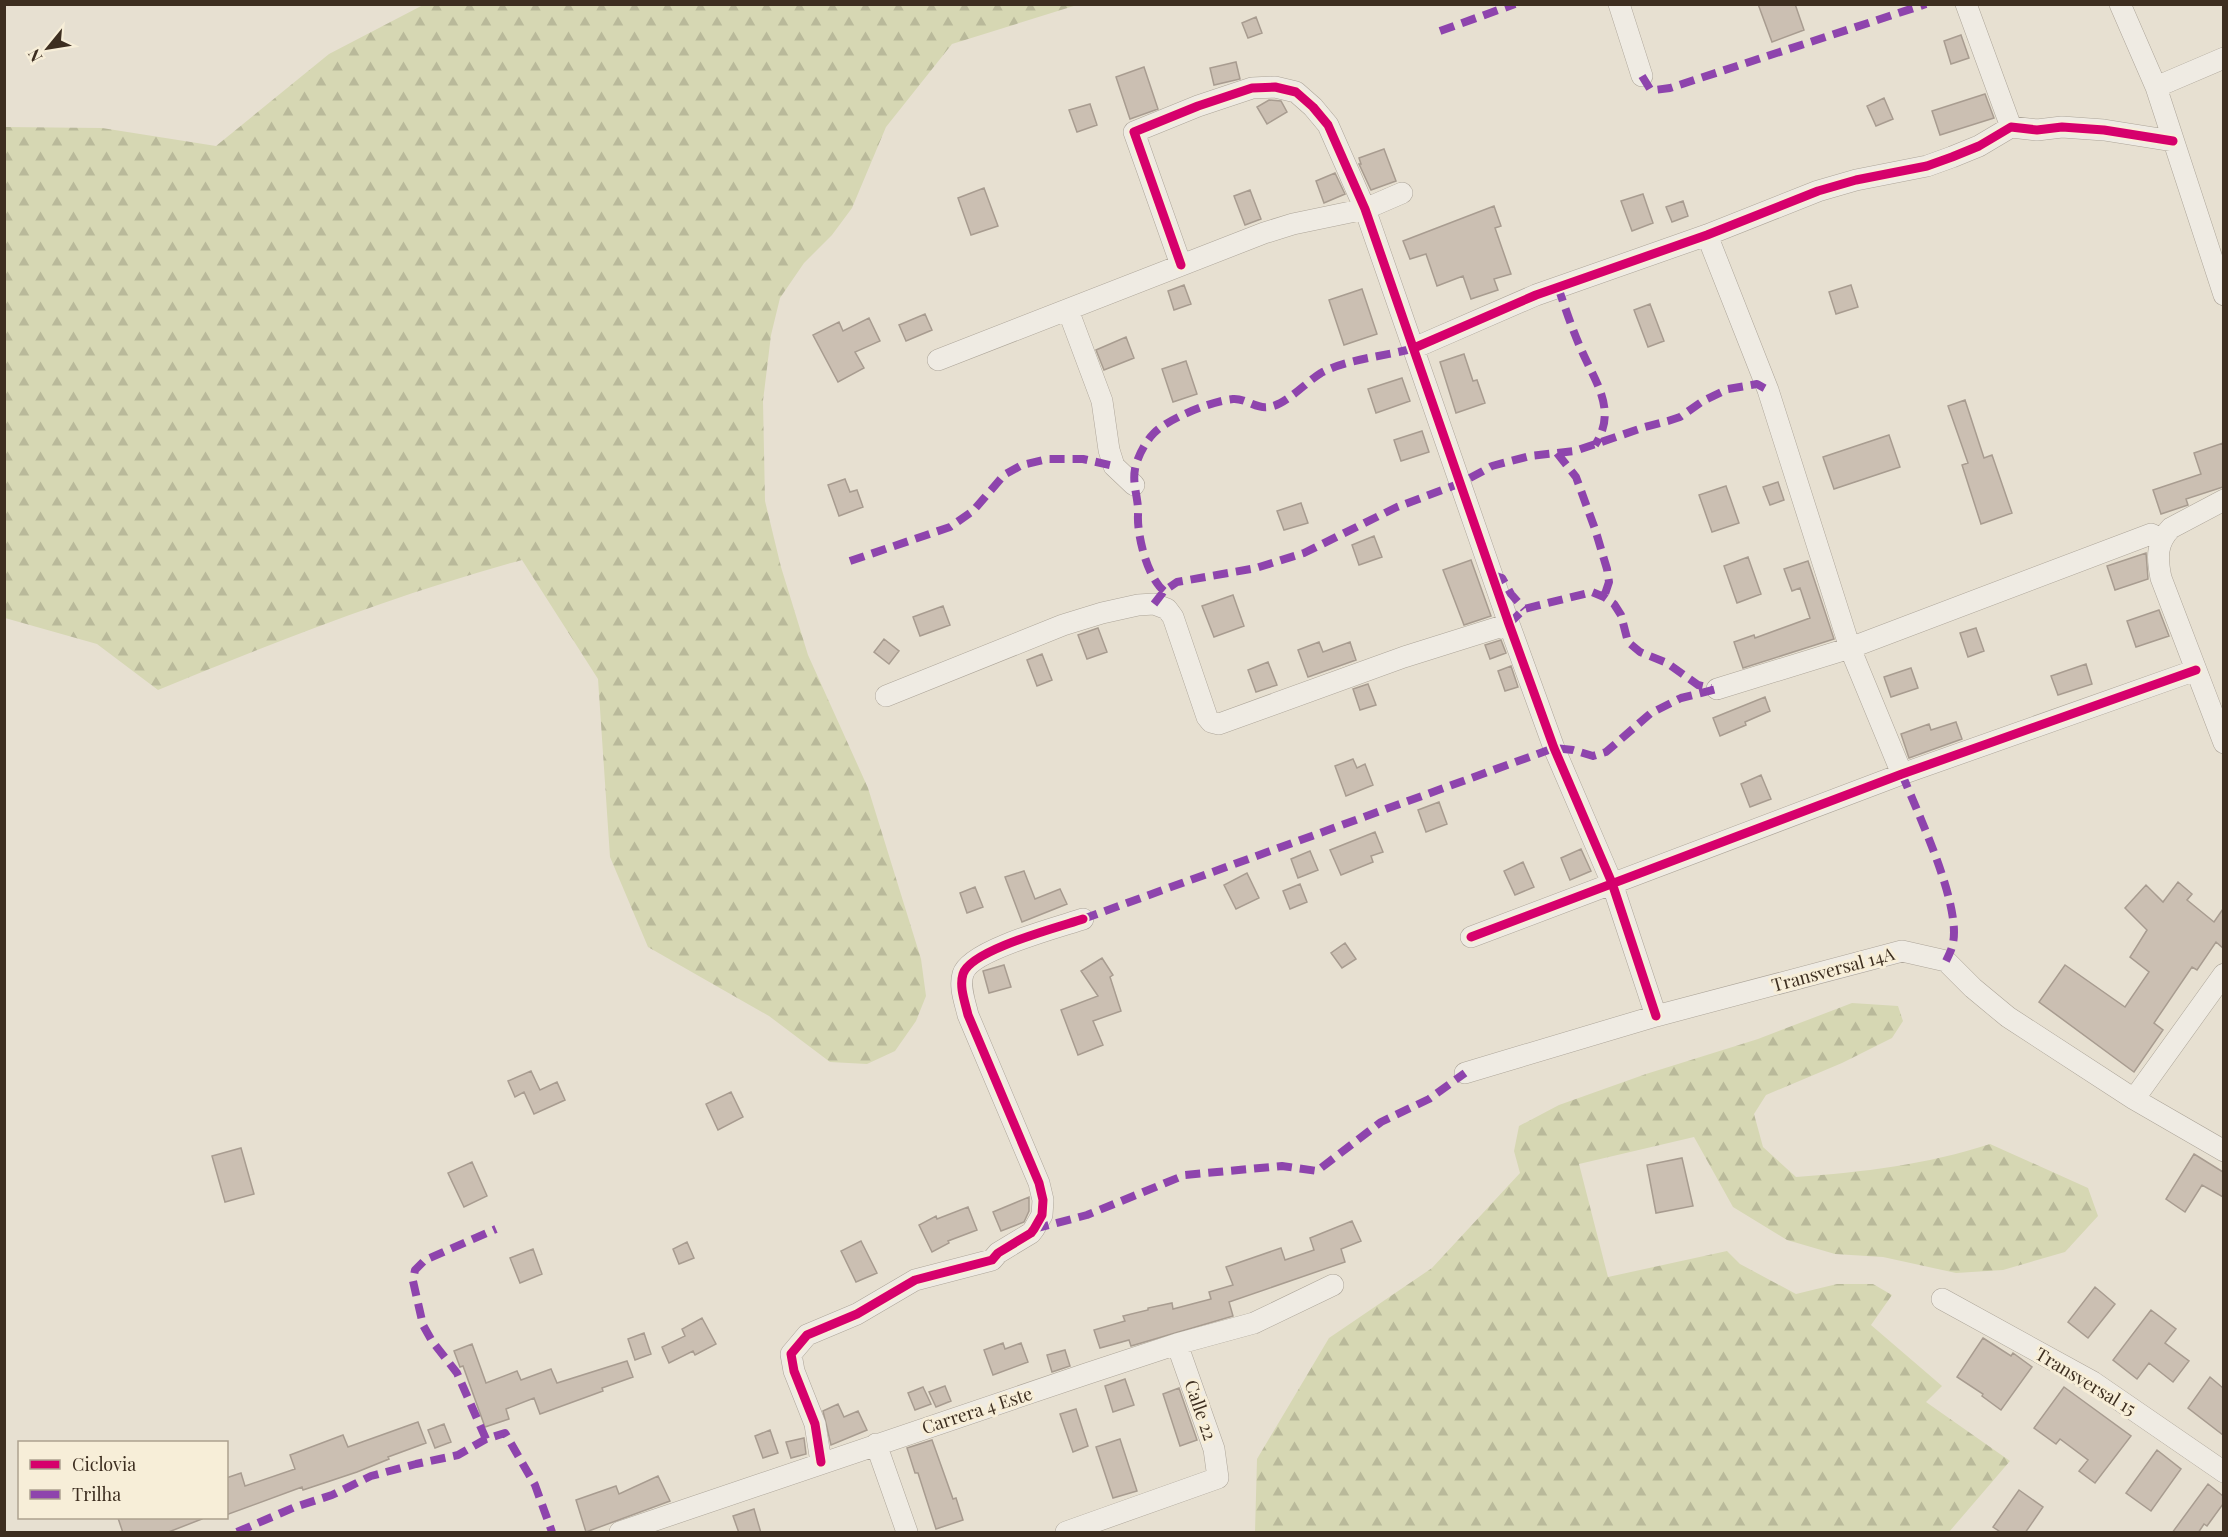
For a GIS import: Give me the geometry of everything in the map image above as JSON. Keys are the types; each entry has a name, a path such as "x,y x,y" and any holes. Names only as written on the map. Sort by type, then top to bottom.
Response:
{"street":[{"path":"1619,4 1642,76"},
{"path":"1966,4 2011,127"},
{"path":"2120,4 2156,87 2223,295"},
{"path":"2156,87 2223,58"},
{"path":"1181,266 1134,132 1198,106 1252,88 1275,87 1296,92 1328,125 1365,209 1509,624 1554,748 1611,883 1656,1016"},
{"path":"1414,348 1536,295 1707,235 1832,186 1927,166 1952,157 1979,146 2011,127 2037,130 2062,127 2104,130 2173,141"},
{"path":"938,360 1264,233 1365,209 1402,193"},
{"path":"1707,235 1768,390 1850,648 1902,774"},
{"path":"1068,310 1102,401 1109,450 1114,466 1134,485"},
{"path":"2223,500 2171,528 2162,539 2157,552 2161,578 2223,743"},
{"path":"1717,689 1850,648 2151,534 2162,539"},
{"path":"886,696 1063,625 1111,611 1154,604 1167,609 1173,617 1207,717 1211,722 1219,724 1404,657 1509,624"},
{"path":"1471,937 1902,774 2196,670"},
{"path":"821,1462 815,1424 794,1371 791,1354 807,1335 857,1314 915,1280 992,1260 998,1253 1031,1233 1041,1215 1043,1200 1039,1183 968,1015 962,990 963,974 968,963 986,952 1083,919"},
{"name":"Transversal 14A","path":"1465,1073 1656,1016 1902,951 1946,961 1973,988 2008,1017 2134,1099 2223,1150"},
{"path":"2134,1099 2223,974"},
{"name":"Carrera 4 Este","path":"620,1533 821,1462 1178,1344 1254,1323 1333,1285"},
{"name":"Transversal 15","path":"1942,1299 2093,1382 2223,1472"},
{"name":"Calle 22","path":"1068,1532 1218,1478 1214,1449 1178,1344"},
{"path":"876,1444 907,1533"}],"green space":[{"path":"425,4 1077,5 952,44 886,127 852,208 832,235 804,263 780,298 771,335 763,401 765,501 781,567 808,655 868,788 921,959 926,996 916,1021 895,1051 867,1064 830,1062 769,1016 648,947 610,857 598,679 522,560 475,573 338,619 158,690 97,644 5,618 5,127 102,128 216,146 329,54"},
{"path":"1852,1003 1898,1006 1903,1021 1892,1038 1842,1063 1766,1095 1754,1114 1763,1147 1796,1177 1894,1166 1942,1157 1990,1144 2088,1188 2098,1216 2065,1252 2003,1270 1956,1273 1883,1257 1835,1254 1787,1240 1733,1207 1694,1137 1579,1164 1608,1277 1727,1251 1740,1264 1796,1294 1837,1284 1873,1284 1892,1295 1871,1325 1942,1386 1926,1402 2010,1461 1949,1532 1255,1532 1257,1459 1329,1338 1432,1268 1520,1173 1514,1151 1519,1126 1559,1105 1646,1074 1758,1039"}],"building":[{"path":"1758,4 1795,4 1804,30 1772,42"},
{"path":"1256,17 1262,33 1248,38 1242,23"},
{"path":"1961,35 1969,58 1951,64 1944,41"},
{"path":"1236,62 1240,79 1214,85 1210,68"},
{"path":"1144,67 1158,109 1130,119 1116,77"},
{"path":"1985,94 1994,118 1940,135 1932,111"},
{"path":"1884,98 1893,119 1876,126 1867,106"},
{"path":"1269,100 1281,101 1287,112 1267,124 1257,107"},
{"path":"1090,104 1097,125 1077,132 1069,110"},
{"path":"1384,149 1396,181 1371,190 1359,164 1361,164 1359,158"},
{"path":"1335,173 1345,194 1324,203 1316,181"},
{"path":"984,188 998,226 971,235 958,198"},
{"path":"1250,190 1261,219 1245,225 1234,196"},
{"path":"1643,194 1653,223 1632,231 1621,201"},
{"path":"1683,201 1688,216 1672,222 1666,207"},
{"path":"1494,206 1501,226 1495,228 1511,274 1494,279 1498,290 1471,299 1463,276 1437,286 1426,254 1410,259 1403,241"},
{"path":"1184,285 1191,304 1174,310 1168,291"},
{"path":"1851,285 1858,307 1836,314 1829,292"},
{"path":"1362,289 1377,334 1344,345 1329,300"},
{"path":"1650,304 1664,341 1648,347 1634,310"},
{"path":"925,314 932,330 906,341 899,325"},
{"path":"869,318 880,341 855,352 864,368 838,382 813,335 839,322 843,331"},
{"path":"1126,337 1134,358 1104,370 1096,350"},
{"path":"1464,354 1473,381 1477,380 1485,403 1456,413 1440,362"},
{"path":"1186,361 1197,394 1173,402 1162,369"},
{"path":"1402,378 1410,401 1376,413 1368,389"},
{"path":"1965,400 1984,458 1992,455 2012,513 1981,524 1962,465 1968,463 1948,406"},
{"path":"1422,431 1429,452 1401,461 1394,440"},
{"path":"1889,435 1900,467 1834,489 1823,457"},
{"path":"2223,443 2223,487 2186,499 2188,505 2161,514 2153,490 2201,474 2194,453"},
{"path":"845,479 850,492 857,490 863,507 839,516 828,485"},
{"path":"1778,482 1784,500 1770,505 1763,487"},
{"path":"1726,486 1739,523 1712,532 1699,495"},
{"path":"1301,503 1308,523 1284,530 1277,511"},
{"path":"1374,536 1382,557 1359,565 1352,545"},
{"path":"2146,553 2148,579 2115,590 2107,566"},
{"path":"1748,557 1761,594 1737,603 1724,566"},
{"path":"1471,560 1491,616 1464,625 1443,570"},
{"path":"1808,561 1834,639 1743,668 1734,642 1754,635 1755,638 1810,618 1800,588 1792,591 1784,569"},
{"path":"1233,595 1244,626 1214,637 1202,606"},
{"path":"943,606 950,625 920,636 913,617"},
{"path":"2159,610 2169,636 2136,647 2127,621"},
{"path":"1098,628 1107,652 1087,659 1078,635"},
{"path":"1976,628 1984,651 1968,657 1960,633"},
{"path":"884,639 899,651 889,664 874,652"},
{"path":"1501,640 1506,653 1490,659 1485,645"},
{"path":"1319,642 1323,652 1350,642 1356,660 1308,677 1298,650"},
{"path":"1042,654 1052,680 1037,686 1027,660"},
{"path":"1268,662 1277,685 1256,692 1248,670"},
{"path":"2086,664 2092,684 2058,695 2051,676"},
{"path":"1511,666 1518,687 1505,691 1498,671"},
{"path":"1911,668 1918,688 1891,697 1884,677"},
{"path":"1368,684 1376,705 1360,710 1353,689"},
{"path":"1765,697 1770,711 1720,736 1713,718"},
{"path":"1956,722 1962,739 1909,758 1901,734 1929,724 1931,730"},
{"path":"1353,759 1357,768 1365,764 1373,785 1346,796 1335,766"},
{"path":"1761,775 1771,799 1750,807 1741,784"},
{"path":"1439,802 1447,824 1426,832 1418,810"},
{"path":"1375,832 1383,852 1371,856 1373,862 1341,875 1330,850"},
{"path":"1581,849 1591,871 1570,880 1561,858"},
{"path":"1310,851 1318,870 1298,878 1291,859"},
{"path":"1523,862 1534,887 1515,895 1504,871"},
{"path":"1024,871 1035,899 1060,889 1067,904 1022,922 1005,877"},
{"path":"1247,873 1259,898 1236,909 1224,885"},
{"path":"2178,882 2192,894 2187,900 2214,922 2223,909 2223,948 2216,942 2197,970 2192,967 2154,1023 2163,1030 2134,1072 2039,1002 2065,965 2125,1007 2149,972 2130,957 2147,930 2125,908 2146,885 2163,902"},
{"path":"1300,884 1307,902 1290,909 1283,891"},
{"path":"975,887 983,907 967,913 960,893"},
{"path":"1345,943 1356,959 1342,968 1331,953"},
{"path":"1102,958 1113,975 1110,977 1121,1011 1093,1021 1103,1045 1078,1055 1061,1010 1098,996 1081,971"},
{"path":"1004,965 1011,987 989,993 983,971"},
{"path":"531,1071 540,1090 557,1082 565,1100 534,1114 524,1092 515,1097 508,1081"},
{"path":"731,1092 743,1117 718,1130 706,1104"},
{"path":"241,1148 254,1194 225,1202 212,1156"},
{"path":"2194,1154 2223,1172 2223,1197 2202,1185 2185,1212 2166,1199"},
{"path":"1682,1158 1693,1206 1656,1213 1647,1165"},
{"path":"472,1162 487,1196 464,1207 448,1173"},
{"path":"1029,1197 1029,1211 1024,1222 1001,1231 993,1212"},
{"path":"968,1207 977,1230 948,1241 949,1243 932,1252 919,1225 936,1216 937,1219"},
{"path":"1352,1221 1361,1241 1341,1249 1345,1262 1229,1302 1233,1316 1131,1346 1129,1340 1100,1348 1094,1330 1125,1321 1123,1316 1148,1310 1148,1308 1172,1303 1173,1309 1211,1299 1209,1292 1233,1285 1226,1267 1281,1248 1285,1260 1314,1250 1310,1238"},
{"path":"861,1241 877,1273 856,1282 841,1251"},
{"path":"687,1242 694,1258 679,1264 673,1249"},
{"path":"533,1249 542,1274 520,1283 510,1258"},
{"path":"2095,1287 2115,1304 2088,1338 2068,1322"},
{"path":"2151,1310 2176,1329 2165,1343 2189,1361 2173,1382 2149,1363 2137,1379 2113,1360"},
{"path":"702,1318 716,1344 695,1355 693,1351 669,1363 662,1347 685,1336 682,1329"},
{"path":"644,1333 651,1354 635,1360 628,1339"},
{"path":"1983,1338 2011,1356 2013,1353 2032,1367 2001,1410 1982,1396 1983,1394 1957,1377"},
{"path":"1003,1343 1005,1349 1021,1343 1028,1362 993,1375 984,1350"},
{"path":"472,1344 486,1383 517,1371 521,1380 551,1369 557,1383 627,1361 633,1377 602,1388 603,1391 540,1414 534,1398 506,1409 509,1419 485,1427 463,1366 460,1367 454,1351"},
{"path":"1065,1350 1070,1366 1052,1372 1047,1355"},
{"path":"2210,1377 2223,1388 2223,1435 2188,1408"},
{"path":"1125,1379 1134,1405 1113,1412 1105,1386"},
{"path":"945,1386 951,1401 936,1407 929,1392"},
{"path":"923,1387 931,1404 915,1410 908,1393"},
{"path":"2064,1387 2131,1436 2095,1483 2079,1471 2088,1460 2060,1439 2056,1444 2034,1428"},
{"path":"1179,1388 1197,1440 1180,1446 1163,1394"},
{"path":"838,1404 844,1417 858,1411 867,1430 831,1445 823,1411"},
{"path":"1076,1409 1088,1446 1073,1452 1060,1414"},
{"path":"418,1422 426,1443 388,1457 389,1459 357,1472 303,1490 302,1487 228,1514 228,1477 241,1473 245,1486 295,1469 290,1455 343,1435 348,1447"},
{"path":"444,1424 451,1442 435,1448 428,1430"},
{"path":"770,1430 778,1453 763,1458 755,1436"},
{"path":"804,1438 806,1454 791,1458 786,1442"},
{"path":"1120,1439 1137,1491 1113,1498 1096,1447"},
{"path":"932,1440 963,1520 936,1529 918,1473 915,1473 907,1448"},
{"path":"2157,1450 2181,1469 2151,1511 2126,1493"},
{"path":"658,1476 670,1501 586,1532 576,1500 616,1486 619,1494"},
{"path":"2208,1484 2223,1496 2223,1504 2207,1526 2204,1524 2198,1533 2172,1533"},
{"path":"2019,1490 2043,1507 2025,1533 2002,1533 1993,1527"},
{"path":"754,1509 761,1533 739,1533 733,1516"},
{"path":"118,1519 202,1519 166,1533 123,1533"}],"marked path":[{"path":"1440,31 1515,4"},
{"path":"1642,76 1650,89 1670,88 1926,4"},
{"path":"1558,287 1581,349 1602,396 1604,420 1602,432 1595,445"},
{"path":"1164,591 1158,585 1144,555 1139,533 1138,503 1134,481 1140,455 1154,433 1180,416 1224,400 1237,399 1264,407 1275,406 1321,373 1332,368 1414,348"},
{"path":"1154,604 1164,591 1177,582 1256,568 1304,553 1397,507 1461,483 1492,466 1530,456 1575,451 1668,421 1680,417 1703,401 1728,389 1757,384 1768,390"},
{"path":"1557,453 1576,477 1595,529 1609,582 1604,597"},
{"path":"850,561 950,527 973,511 1004,475 1022,465 1048,459 1083,459 1114,466"},
{"path":"1493,575 1502,578 1511,594 1524,609"},
{"path":"1509,624 1524,609 1592,592 1614,604 1621,615 1628,642 1640,652 1667,663 1698,685 1711,688"},
{"path":"1083,919 1554,748 1573,750 1593,756 1606,752 1651,713 1681,698 1717,689"},
{"path":"1902,774 1945,883 1951,906 1954,926 1953,943 1946,961"},
{"path":"1034,1229 1087,1215 1185,1175 1282,1166 1317,1171 1381,1122 1429,1099 1465,1073"},
{"path":"486,1439 457,1373 432,1341 423,1325 413,1281 415,1270 425,1260 496,1229"},
{"path":"237,1532 295,1507 332,1495 371,1476 458,1455 486,1439 505,1433 535,1485 552,1532"}],"cycle path":[{"path":"1181,265 1134,132 1198,106 1252,88 1275,87 1296,92 1328,125 1365,209 1509,624 1554,748 1612,883 1656,1016"},
{"path":"1414,348 1536,295 1707,235 1818,191 1856,180 1927,166 1952,157 1979,146 2011,127 2037,130 2062,127 2104,130 2173,141"},
{"path":"1471,937 1902,774 2196,670"},
{"path":"821,1462 815,1424 794,1371 791,1354 807,1335 857,1314 915,1280 992,1260 998,1253 1031,1233 1042,1215 1043,1200 1039,1183 968,1015 962,979 969,965 981,956 1036,934 1083,919"}]}
